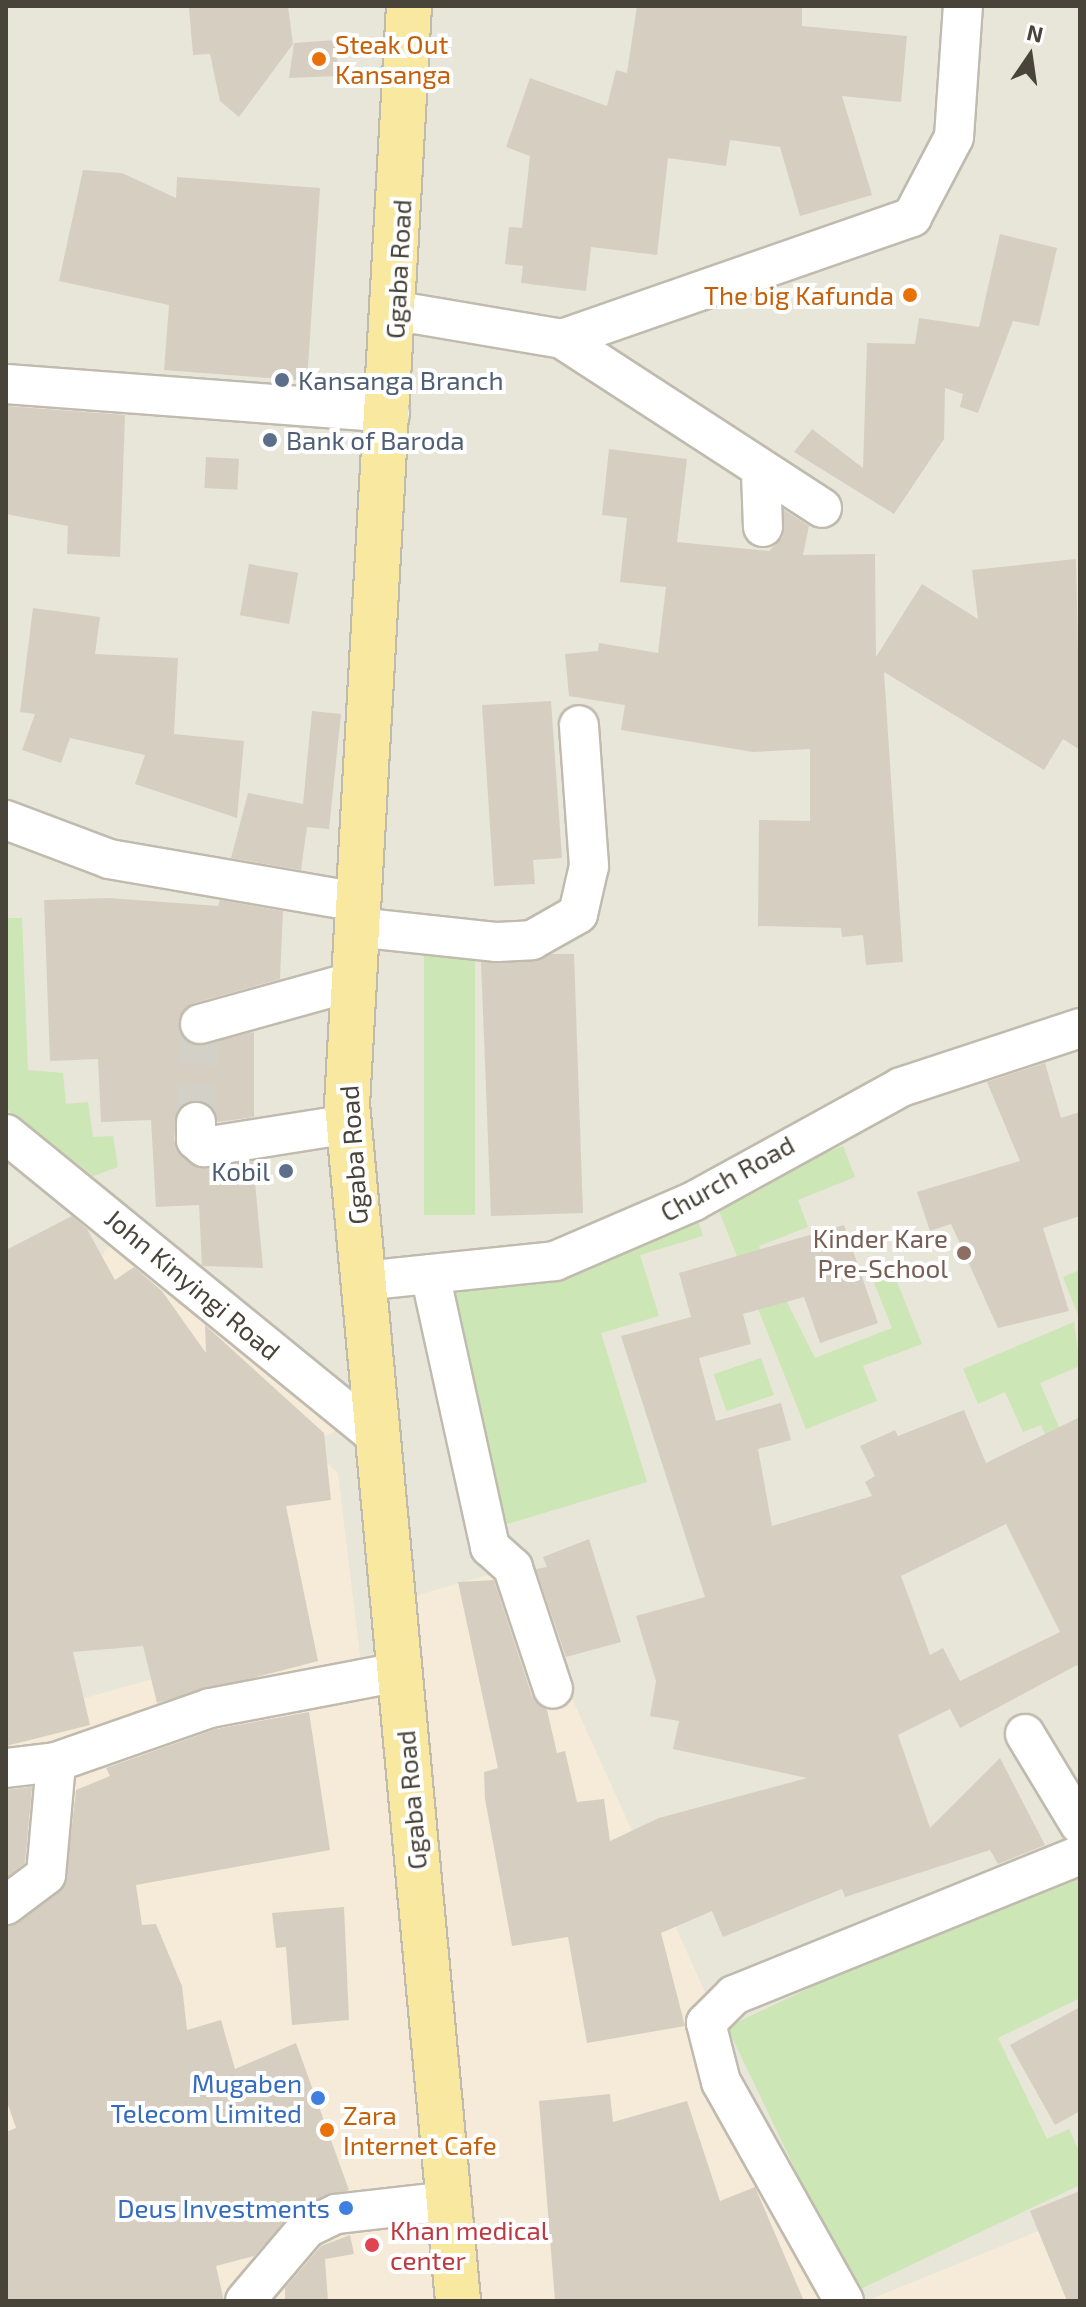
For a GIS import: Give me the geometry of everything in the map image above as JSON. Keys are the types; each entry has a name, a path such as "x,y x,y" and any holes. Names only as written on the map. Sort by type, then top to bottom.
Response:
{"main road":[{"name":"Ggaba Road","path":"409,6 397,311 357,914 348,983 349,1124 458,2301"}],"street":[{"path":"562,339 912,217 954,137 963,6"},
{"path":"397,311 562,339 761,473 822,508"},
{"path":"6,384 390,413"},
{"path":"761,473 763,527"},
{"path":"6,820 109,859 497,942 532,940 578,914 589,866 579,725"},
{"path":"200,1024 348,983"},
{"name":"Church Road","path":"363,1281 555,1261 694,1201 901,1087 1080,1028"},
{"path":"196,1122 196,1140 204,1147 349,1124"},
{"name":"John Kinyingi Road","path":"6,1134 377,1437"},
{"path":"430,1274 490,1547 513,1568 553,1689"},
{"path":"6,1768 56,1762 172,1718 399,1672"},
{"path":"1025,1734 1080,1825"},
{"path":"6,1905 46,1875 56,1762"},
{"path":"844,2301 707,2051 706,2023 727,1999 1080,1855"},
{"path":"245,2301 307,2228 336,2214 450,2201"}],"shaded area":[{"path":"6,6 1080,6 1080,2301 6,2301"},
{"path":"113,1240 346,1426 307,1445 338,1473 363,1680 374,1677 393,1602 513,1568 845,2301 6,2301 6,1905 50,1851 56,1770 6,1781 6,1720 292,1640 307,1695 257,1457 95,1265"},
{"path":"1080,2214 1080,2301 866,2301"}],"green space":[{"path":"6,918 22,918 28,1070 63,1073 66,1104 88,1102 93,1137 113,1136 118,1167 93,1176 6,1109"},
{"path":"424,949 475,949 475,1215 424,1215"},
{"path":"843,1146 855,1177 798,1200 808,1227 759,1246 815,1358 892,1328 871,1275 891,1267 922,1344 863,1366 877,1401 806,1429 713,1196"},
{"path":"698,1220 703,1236 640,1255 659,1316 601,1333 647,1482 507,1524 438,1299"},
{"path":"1080,1270 1080,1320 1063,1277"},
{"path":"1074,1322 1080,1366 1040,1383 1080,1476 1078,1510 1041,1425 1023,1432 1005,1392 978,1404 963,1369"},
{"path":"761,1358 774,1395 726,1411 714,1374"},
{"path":"1072,1864 1080,1880 1080,1998 998,2038 1047,2139 1069,2129 1080,2153 1080,2185 854,2292 727,2027"}],"building":[{"path":"288,6 293,44 239,117 220,101 210,54 193,55 189,8"},
{"path":"637,6 802,6 802,26 907,36 901,102 842,96 872,195 800,216 780,147 730,140 726,166 668,158 657,255 591,247 586,291 521,283 523,266 505,264 509,227 522,228 530,156 506,147 530,78 607,106 616,70 627,73"},
{"name":"Steak Out Kansanga","path":"336,40 338,76 289,78 294,43"},
{"path":"83,170 122,173 176,198 177,177 320,188 307,381 164,370 169,305 59,281"},
{"path":"1000,234 1057,248 1039,326 1013,321 978,413 960,407 963,394 945,388 944,439 894,514 794,452 812,429 863,468 867,343 915,344 919,318 979,327"},
{"path":"6,406 125,415 120,557 67,554 68,526 6,514"},
{"path":"609,449 687,459 677,542 769,551 783,537 784,510 809,526 803,555 875,554 876,657 922,584 978,619 972,570 1076,559 1080,750 1063,739 1044,770 884,672 903,962 866,965 863,935 842,937 841,928 758,926 759,820 810,821 810,749 753,752 621,730 625,705 569,696 565,654 598,651 599,643 658,653 666,587 620,582 627,518 602,515"},
{"path":"206,457 239,459 237,490 204,488"},
{"path":"249,564 298,573 289,624 240,615"},
{"path":"33,608 100,617 95,654 178,658 174,734 244,741 237,818 135,784 145,755 70,738 61,763 22,750 35,714 20,712"},
{"path":"551,701 562,858 533,860 535,884 494,886 482,705"},
{"path":"312,711 341,714 329,829 307,827 301,870 231,858 248,793 303,804"},
{"path":"109,898 218,906 220,900 283,911 280,979 194,1003 179,1019 184,1039 195,1045 254,1032 254,1117 218,1122 208,1103 186,1103 177,1112 174,1140 199,1168 253,1161 263,1268 202,1266 199,1205 156,1207 151,1120 101,1122 98,1059 50,1061 44,900"},
{"path":"574,954 583,1213 491,1216 481,962"},
{"path":"1045,1063 1061,1118 1080,1112 1080,1216 1043,1228 1069,1311 998,1328 951,1224 930,1231 917,1192 1020,1161 987,1082"},
{"path":"72,1216 87,1229 115,1280 134,1267 162,1291 206,1353 205,1325 324,1433 331,1500 286,1506 318,1661 157,1703 143,1646 73,1652 90,1725 6,1746 6,1250"},
{"path":"844,1225 878,1323 820,1343 804,1297 743,1314 751,1344 699,1358 716,1421 781,1403 791,1440 758,1449 772,1526 872,1496 865,1482 875,1476 860,1446 895,1430 898,1436 964,1410 986,1463 1080,1417 1080,1672 1077,1665 960,1728 950,1709 898,1735 930,1828 1000,1758 1045,1845 998,1864 990,1850 845,1897 842,1889 723,1937 712,1911 661,1933 685,2026 587,2043 568,1937 512,1946 485,1799 484,1772 498,1768 458,1582 494,1580 532,1696 547,1710 557,1753 565,1751 577,1802 604,1799 610,1841 659,1818 807,1778 673,1749 679,1721 650,1716 656,1681 636,1616 705,1597 621,1336 691,1317 679,1273","holes":["1006,1524 1060,1632 960,1681 943,1648 930,1655 901,1576"]},
{"path":"589,1539 621,1642 566,1657 536,1569 547,1567 543,1557"},
{"path":"309,1712 330,1850 136,1885 142,1925 156,1924 182,1986 187,2030 221,2020 235,2069 296,2043 349,2190 297,2209 254,2256 216,2266 224,2301 6,2301 6,2132 16,2128 6,2099 6,1927 65,1885 76,1790 110,1776 106,1768 216,1729"},
{"path":"32,1787 25,1863 6,1878 6,1790"},
{"path":"344,1907 349,2020 292,2025 286,1947 276,1948 272,1913"},
{"path":"1080,2007 1080,2111 1055,2125 1010,2045"},
{"path":"610,2094 613,2122 687,2101 720,2201 755,2187 804,2301 555,2301 539,2101"},
{"path":"1080,2191 1080,2301 1067,2301 1030,2211"},
{"path":"350,2235 354,2254 325,2259 328,2301 285,2301 285,2288 321,2246"}],"tunnel":[{"path":"196,1122 200,1024"}],"place":[{"name":"Steak Out Kansanga","path":"319,59"},
{"name":"The big Kafunda","path":"910,295"},
{"name":"Kansanga Branch","path":"282,380"},
{"name":"Bank of Baroda","path":"270,440"},
{"name":"Kobil","path":"286,1171"},
{"name":"Kinder Kare Pre-School","path":"964,1253"},
{"name":"Mugaben Telecom Limited","path":"318,2098"},
{"name":"Zara Internet Cafe","path":"327,2130"},
{"name":"Deus Investments","path":"346,2208"},
{"name":"Khan medical center","path":"372,2245"}]}
